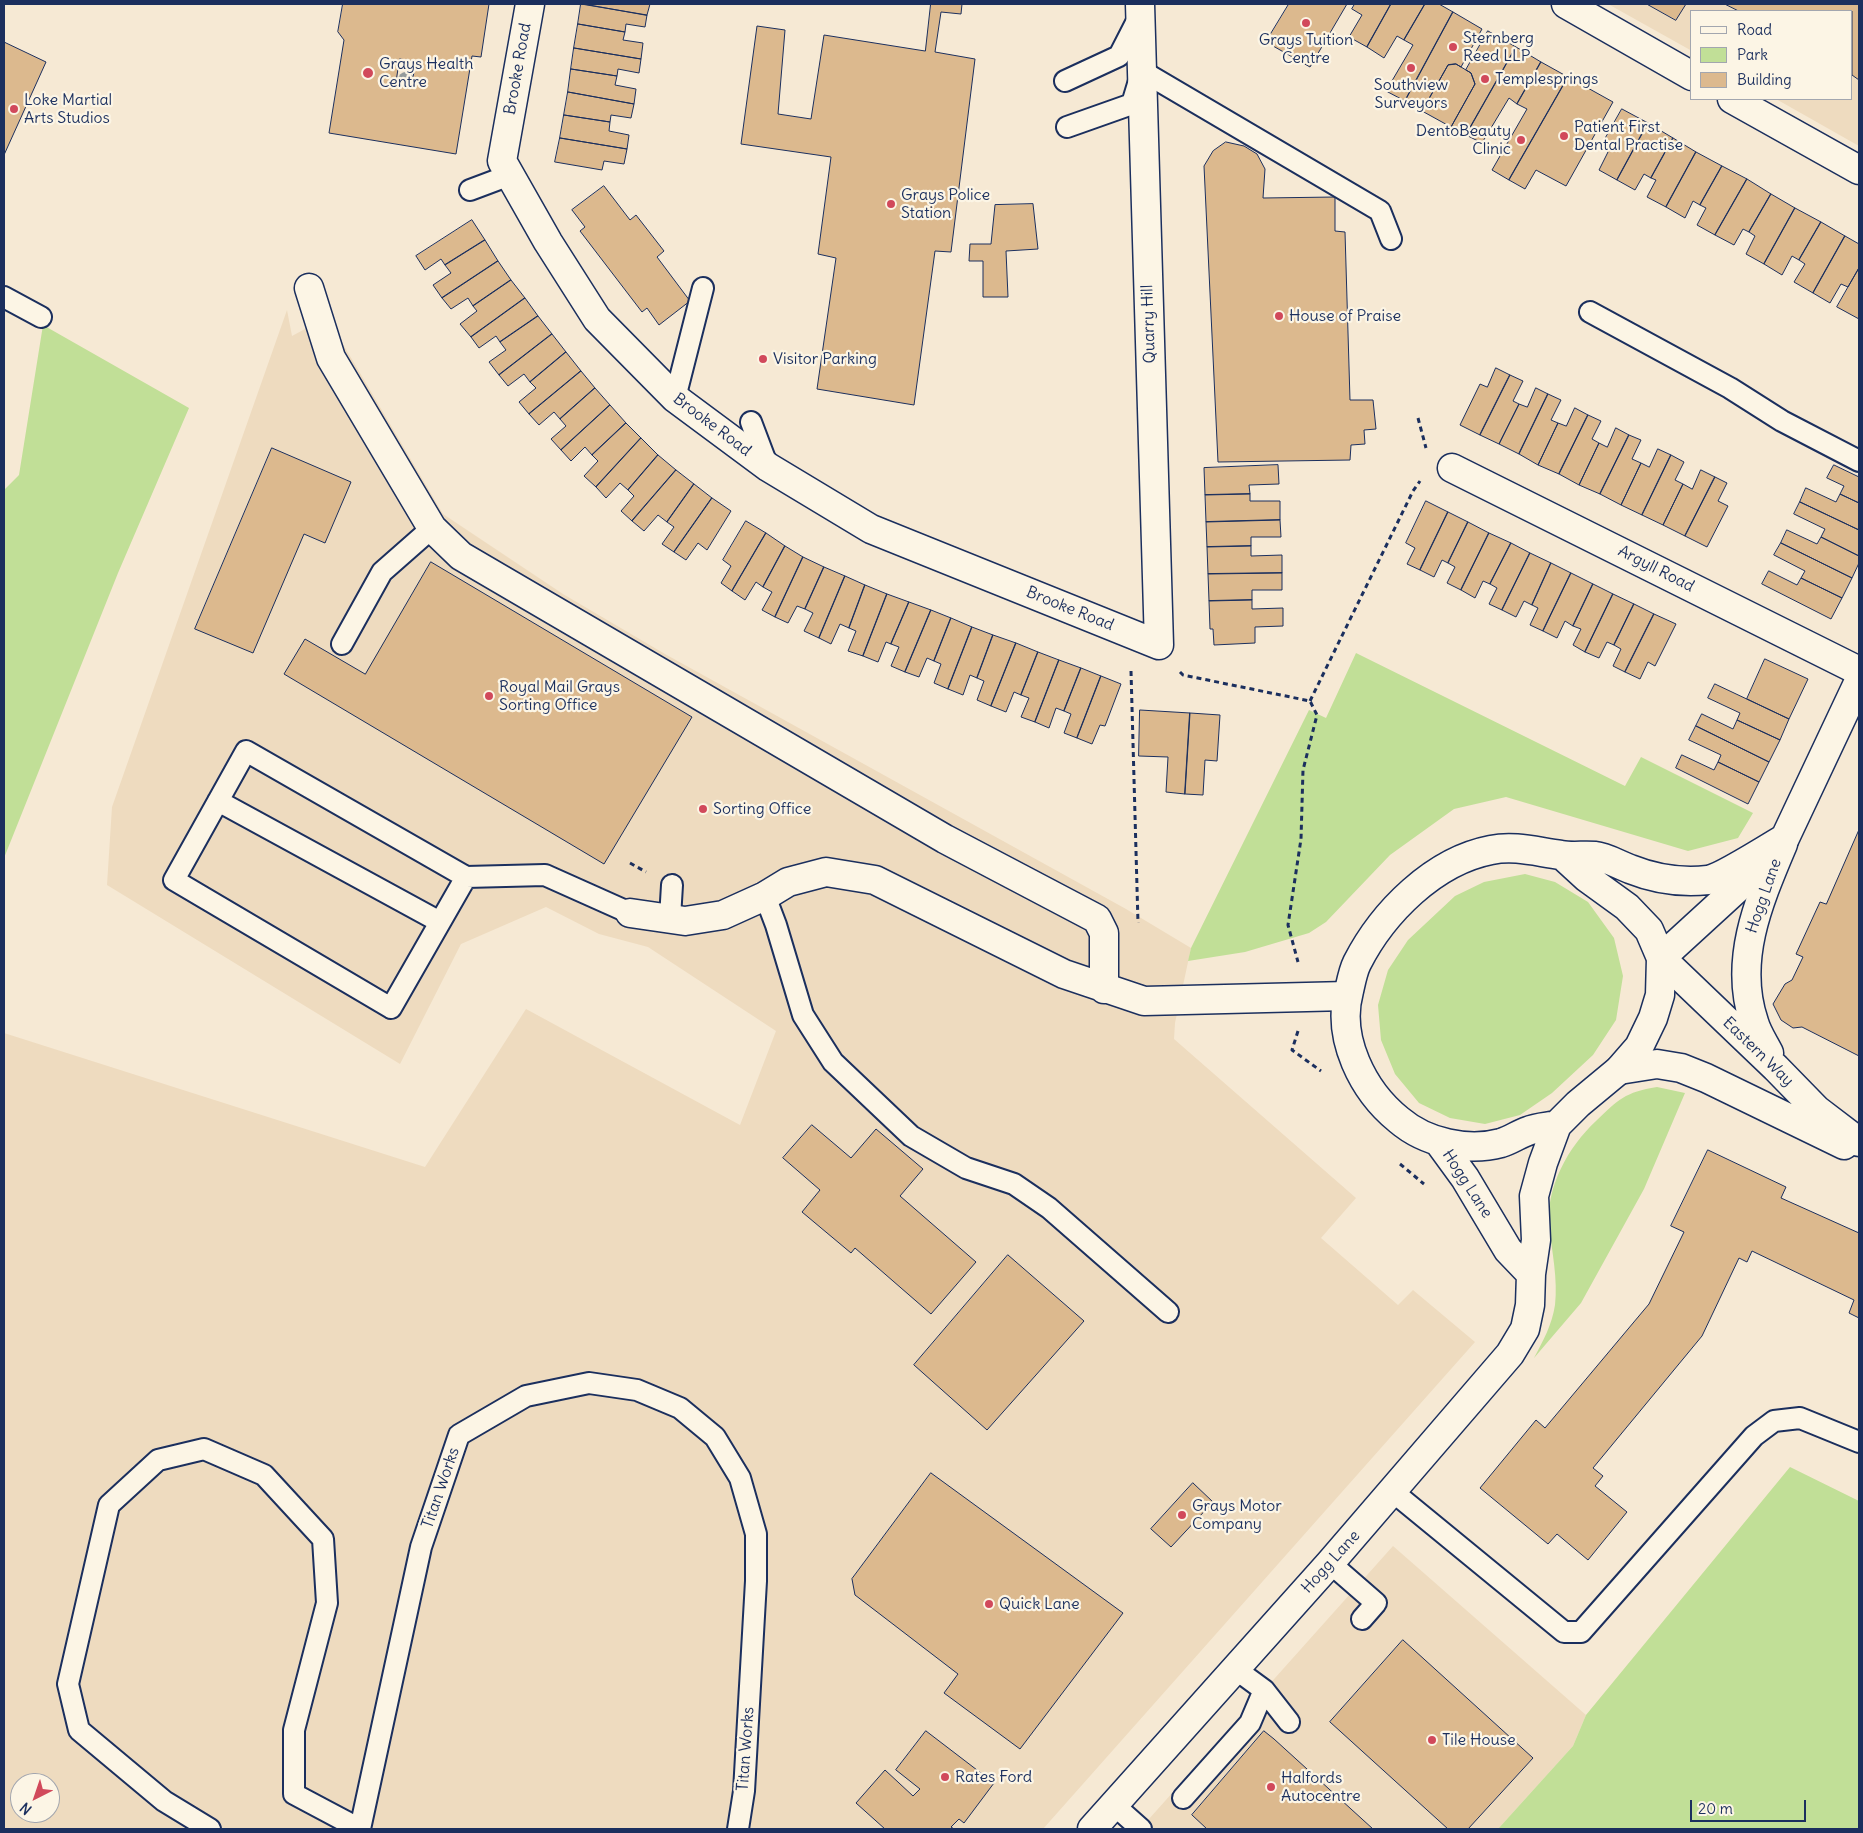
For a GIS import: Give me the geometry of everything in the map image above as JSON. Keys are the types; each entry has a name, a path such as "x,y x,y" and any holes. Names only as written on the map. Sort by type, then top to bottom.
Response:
{"street":[{"name":"Brooke Road","path":"530,4 502,161 548,242 597,319 675,398 768,467 871,529 1159,645"},
{"path":"1566,4 1690,75"},
{"name":"Quarry Hill","path":"1140,9 1159,645"},
{"path":"1734,100 1859,170"},
{"path":"309,288 331,358 432,528 461,556 936,834 1097,919 1104,933 1104,989"},
{"name":"Argyll Road","path":"1443,464 1859,671"},
{"name":"Hogg Lane","path":"1776,1068 1754,1022 1746,971 1750,934 1759,901 1785,838 1859,681"},
{"name":"Hogg Lane","path":"1557,1125 1530,1130 1503,1142 1476,1148 1438,1141 1407,1127 1385,1108 1363,1079 1350,1045 1345,1024 1347,996 1356,964 1374,934 1399,905 1426,880 1459,860 1490,850 1516,848 1563,856 1596,856 1659,879 1710,879 1785,838"},
{"name":"Hogg Lane","path":"1661,958 1767,860 1785,838"},
{"name":"Hogg Lane","path":"1092,1829 1234,1668 1330,1563 1510,1354 1525,1329 1530,1305 1531,1274 1536,1240 1534,1196 1543,1163 1557,1125 1578,1104 1619,1070 1639,1047 1653,1018 1660,995 1661,958 1649,930 1627,907 1588,878 1563,856"},
{"path":"630,914 686,921 723,915 764,896 788,882 826,872 875,880 1064,974 1144,1001 1308,995 1347,996"},
{"name":"Eastern Way","path":"1661,958 1817,1110 1859,1142"},
{"name":"Eastern Way","path":"1619,1070 1657,1064 1681,1068 1706,1078 1859,1152"},
{"name":"Hogg Lane","path":"1438,1141 1465,1178 1508,1250 1531,1274"}],"lane":[{"path":"1065,82 1119,56 1140,9"},
{"path":"1067,128 1132,104 1142,71 1380,211 1390,240"},
{"path":"470,190 510,175"},
{"path":"675,398 703,288"},
{"path":"4,297 41,317"},
{"path":"1590,312 1730,388 1782,421 1859,461"},
{"path":"751,422 768,467"},
{"path":"342,644 382,572 432,528"},
{"path":"466,877 391,1008 174,880 246,751 466,877 545,876 630,914"},
{"path":"218,801 440,922"},
{"path":"670,918 672,885"},
{"path":"764,896 776,925 803,1015 833,1062 911,1136 966,1168 1014,1184 1049,1208 1168,1312"},
{"name":"Titan Works","path":"360,1829 421,1548 459,1435 526,1396 589,1383 637,1390 680,1408 715,1437 740,1478 756,1534 756,1581 744,1791 738,1829"},
{"path":"1392,1491 1564,1632 1581,1632 1754,1436 1774,1421 1800,1418 1859,1442"},
{"path":"210,1829 164,1800 79,1730 68,1684 109,1505 158,1460 204,1449 264,1474 323,1539 327,1603 294,1730 294,1794 360,1829"},
{"path":"1330,1563 1376,1603 1362,1619"},
{"path":"1234,1668 1264,1690 1289,1722"},
{"path":"1183,1798 1250,1723 1264,1690"},
{"path":"1222,1755 1226,1775"},
{"path":"1202,1778 1207,1798"},
{"path":"1114,1805 1141,1829"}],"path":[{"path":"1310,701 1413,491 1443,464 1425,446 1418,418"},
{"path":"1133,634 1131,673 1138,931"},
{"path":"1159,645 1183,675 1310,701"},
{"path":"1297,960 1288,925 1300,839 1303,770 1317,715 1310,701"},
{"path":"1295,1042 1292,1050 1322,1072"},
{"path":"1393,1158 1429,1188"}],"shaded area":[{"path":"1608,4 1859,4 1859,146 1778,100 1853,100 1853,10 1690,10 1690,50"},
{"path":"287,310 292,336 327,317 443,514 563,594 665,654 1126,909 1191,948 1175,1023 1174,1039 1356,1198 1321,1238 1398,1305 1413,1290 1475,1342 1043,1829 4,1829 4,1033 425,1167 526,1009 740,1125 776,1031 648,947 599,934 546,907 461,944 400,1064 107,885 112,807"},
{"path":"1393,1546 1586,1715 1573,1746 1498,1829 1140,1829"}],"green space":[{"path":"43,325 189,408 118,573 4,858 4,490 19,475"},
{"path":"1356,653 1625,786 1641,757 1753,813 1738,838 1688,851 1506,797 1454,809 1390,855 1326,922 1309,933 1245,952 1188,961 1191,948 1309,710 1326,718"},
{"path":"1525,874 1555,882 1588,902 1614,938 1623,976 1616,1020 1593,1055 1552,1093 1520,1115 1485,1124 1450,1118 1419,1103 1395,1074 1381,1040 1378,1005 1388,970 1408,940 1455,896 1484,882"},
{"path":"1657,1087 1685,1093 1644,1189 1581,1303 1534,1358 1544,1339 1555,1305 1555,1276 1549,1211 1555,1182 1576,1143 1610,1108 1629,1094"},
{"path":"1790,1467 1859,1501 1859,1829 1498,1829 1573,1746 1586,1715"}],"building":[{"name":"Grays Health Centre","path":"343,4 489,4 481,57 472,56 456,154 329,133 344,40 338,32","holes":["400,59 416,62 411,87 396,84"]},
{"path":"581,4 647,15 645,27 626,24 625,32 578,24"},
{"path":"584,4 650,4 647,15"},
{"name":"Grays Police Station","path":"931,4 962,4 961,14 941,12 935,52 975,59 951,252 935,251 914,405 817,389 836,258 818,254 831,157 741,144 757,26 785,30 778,114 811,119 824,35 925,51"},
{"name":"Grays Tuition Centre","path":"1289,4 1347,4 1310,67 1266,42"},
{"path":"1355,4 1391,4 1367,47 1349,37 1362,15 1352,9"},
{"path":"1391,4 1425,4 1404,40 1397,36 1384,58 1367,47"},
{"name":"Southview Surveyors","path":"1425,4 1439,4 1453,12 1405,101 1386,91 1413,45 1404,40"},
{"path":"1647,4 1686,4 1676,20"},
{"path":"1725,4 1859,4 1859,80 1853,76 1853,10 1737,10"},
{"name":"Sternberg Reed LLP","path":"1453,12 1482,29 1461,67 1456,64 1448,65 1422,111 1405,101"},
{"path":"578,24 625,32 623,40 643,43 641,59 574,48"},
{"name":"Templesprings","path":"1488,31 1516,47 1466,135 1451,127 1475,84 1471,73 1466,70"},
{"name":"Loke Martial Arts Studios","path":"4,42 46,62 4,155"},
{"path":"1516,47 1541,62 1517,104 1509,98 1482,143 1466,135"},
{"path":"574,48 641,59 639,73 618,69 617,76 571,69"},
{"name":"DentoBeauty Clinic","path":"1541,62 1568,77 1509,180 1492,170 1527,109 1517,104"},
{"path":"1456,64 1471,73 1475,84 1451,127 1422,111 1448,65"},
{"path":"571,69 617,76 615,85 636,89 634,104 568,92"},
{"name":"Patient First Dental Practise","path":"1568,77 1613,102 1566,186 1536,170 1525,189 1509,180"},
{"path":"568,92 634,104 631,118 611,115 610,122 564,115"},
{"path":"1622,109 1648,123 1617,180 1599,170 1608,152 1600,148"},
{"path":"564,115 610,122 609,131 629,135 627,149 560,138"},
{"path":"1648,123 1673,138 1651,178 1644,174 1635,190 1617,180"},
{"path":"560,138 627,149 624,164 604,161 602,170 555,162"},
{"path":"1673,138 1696,152 1666,207 1647,197 1656,180 1651,178"},
{"name":"House of Praise","path":"1226,142 1244,146 1257,154 1265,169 1263,198 1335,197 1335,231 1345,232 1350,400 1373,400 1376,429 1364,430 1365,444 1351,445 1350,460 1218,462 1204,166 1213,151"},
{"path":"1696,152 1722,166 1700,205 1693,201 1685,218 1666,207"},
{"path":"1722,166 1747,179 1715,235 1697,225 1706,208 1700,205"},
{"path":"1747,179 1771,194 1749,232 1743,229 1734,245 1715,235"},
{"path":"604,186 630,220 636,215 664,251 657,257 690,301 659,325 647,308 642,312 580,231 585,227 572,210"},
{"path":"1771,194 1795,208 1764,264 1746,254 1755,236 1749,232"},
{"path":"1033,204 1038,249 1006,251 1008,297 983,297 983,261 969,261 970,244 991,244 995,205"},
{"path":"1795,208 1821,222 1799,260 1792,256 1782,275 1764,264"},
{"path":"472,220 485,240 445,265 441,259 425,270 416,256"},
{"path":"1821,222 1845,236 1813,293 1794,282 1805,264 1799,260"},
{"path":"1845,236 1859,244 1859,268 1848,287 1841,284 1830,303 1813,293"},
{"path":"485,240 498,261 442,298 433,285 451,273 445,265"},
{"path":"498,261 511,280 473,306 468,298 451,309 442,298"},
{"path":"1859,268 1859,319 1837,307"},
{"path":"511,280 525,298 471,337 460,324 477,311 473,306"},
{"path":"525,298 538,316 500,342 496,336 479,348 471,337"},
{"path":"538,316 552,334 499,375 489,362 506,350 500,342"},
{"path":"552,334 566,352 530,382 524,374 508,386 499,375"},
{"path":"566,352 581,371 529,414 519,402 536,388 530,382"},
{"path":"1496,368 1510,375 1480,435 1460,425 1480,384 1487,387"},
{"path":"581,371 595,388 560,419 554,412 539,425 529,414"},
{"path":"1510,375 1523,381 1513,401 1519,404 1499,444 1480,435"},
{"path":"595,388 610,405 561,450 551,439 566,426 560,419"},
{"path":"1536,388 1548,394 1519,454 1499,444 1519,404 1527,407"},
{"path":"1548,394 1561,400 1551,420 1558,423 1538,465 1519,454"},
{"path":"610,405 626,423 592,455 585,447 571,461 561,450"},
{"path":"1575,408 1588,415 1559,474 1538,465 1558,423 1566,426"},
{"path":"1588,415 1601,421 1592,439 1599,443 1579,485 1559,474"},
{"path":"626,423 641,438 596,487 584,476 598,461 592,455"},
{"path":"1616,428 1629,435 1600,494 1579,485 1599,443 1607,447"},
{"path":"1629,435 1641,440 1632,459 1641,463 1621,505 1600,494"},
{"path":"641,438 658,455 628,490 620,483 606,498 596,487"},
{"path":"272,448 351,482 325,543 304,534 253,653 195,629"},
{"path":"1658,449 1671,455 1642,515 1621,505 1641,463 1649,467"},
{"path":"658,455 676,470 632,521 621,511 634,496 628,490"},
{"path":"1671,455 1684,462 1675,480 1683,484 1663,525 1642,515"},
{"path":"1278,465 1279,484 1249,485 1250,494 1205,495 1204,468"},
{"path":"1834,465 1859,477 1859,503 1840,494 1844,486 1827,478"},
{"path":"676,470 694,484 667,522 658,515 644,531 632,521"},
{"path":"1701,470 1715,477 1685,536 1663,525 1683,484 1692,489"},
{"path":"1715,477 1727,483 1718,501 1728,506 1707,547 1685,536"},
{"path":"694,484 712,498 674,552 662,544 674,527 667,522"},
{"path":"1806,488 1836,502 1840,494 1859,503 1859,530 1800,502"},
{"path":"1250,494 1250,501 1280,501 1280,520 1206,522 1205,495"},
{"path":"712,498 731,511 707,550 698,543 686,560 674,552"},
{"path":"1426,501 1448,512 1420,570 1407,564 1415,548 1406,543"},
{"path":"1800,502 1859,530 1859,556 1821,537 1825,529 1794,514"},
{"path":"1448,512 1468,522 1448,563 1442,560 1434,577 1420,570"},
{"path":"1280,520 1281,537 1251,537 1251,546 1207,547 1206,522"},
{"path":"746,521 766,533 732,591 721,583 731,566 723,560"},
{"path":"1468,522 1489,533 1461,590 1447,583 1455,567 1448,563"},
{"path":"1787,530 1817,544 1821,537 1859,556 1859,563 1852,578 1781,543"},
{"path":"766,533 785,546 763,587 756,582 745,600 732,591"},
{"path":"1489,533 1511,543 1490,584 1483,581 1475,598 1461,590"},
{"path":"1511,543 1530,553 1502,610 1489,604 1497,588 1490,584"},
{"path":"1781,543 1852,578 1842,598 1801,578 1805,571 1774,555"},
{"path":"785,546 803,557 775,617 762,610 772,592 763,587"},
{"path":"1251,546 1251,556 1282,555 1282,573 1208,574 1207,547"},
{"path":"1530,553 1551,563 1532,605 1524,601 1516,617 1502,610"},
{"path":"803,557 824,567 805,609 797,606 788,623 775,617"},
{"name":"Royal Mail Grays Sorting Office","path":"431,562 692,717 604,864 284,674 305,639 365,674"},
{"path":"1551,563 1571,573 1543,631 1530,625 1538,608 1532,605"},
{"path":"824,567 845,576 819,638 804,631 813,613 805,609"},
{"path":"1769,571 1797,585 1801,578 1842,598 1831,619 1762,584"},
{"path":"1282,573 1282,590 1252,590 1252,600 1209,601 1208,574"},
{"path":"1571,573 1593,584 1573,626 1565,621 1557,638 1543,631"},
{"path":"845,576 865,585 849,628 840,624 831,644 819,638"},
{"path":"1593,584 1613,594 1585,652 1573,645 1581,629 1573,626"},
{"path":"865,585 887,594 863,656 848,651 856,631 849,628"},
{"path":"887,594 909,602 891,644 886,642 878,662 863,656"},
{"path":"1613,594 1634,604 1614,645 1607,642 1599,658 1585,652"},
{"path":"1252,600 1252,609 1283,608 1283,626 1255,627 1255,643 1214,645 1213,629 1210,629 1209,601"},
{"path":"909,602 931,610 905,672 891,666 899,647 891,644"},
{"path":"1634,604 1654,614 1625,672 1613,666 1621,649 1614,645"},
{"path":"931,610 951,618 934,661 927,658 919,677 905,672"},
{"path":"1654,614 1676,624 1655,666 1648,662 1640,679 1625,672"},
{"path":"951,618 972,627 948,689 934,683 941,664 934,661"},
{"path":"972,627 993,635 977,678 970,675 963,695 948,689"},
{"path":"993,635 1016,643 991,706 977,700 984,681 977,678"},
{"path":"1016,643 1038,652 1021,695 1014,692 1006,712 991,706"},
{"path":"1038,652 1059,660 1035,722 1021,717 1029,698 1021,695"},
{"path":"1765,659 1808,679 1789,719 1747,699"},
{"path":"1059,660 1081,668 1064,711 1056,708 1049,728 1035,722"},
{"path":"1081,668 1101,676 1077,738 1064,733 1071,714 1064,711"},
{"path":"1101,676 1121,684 1105,726 1100,725 1092,744 1077,738"},
{"path":"1715,684 1789,719 1780,740 1737,720 1740,713 1708,698"},
{"path":"1140,710 1190,713 1185,794 1166,792 1168,757 1139,756"},
{"path":"1190,713 1220,715 1217,761 1205,760 1203,795 1185,794"},
{"path":"1702,714 1733,729 1737,720 1780,740 1769,762 1696,726"},
{"path":"1696,726 1769,762 1759,782 1718,762 1721,755 1689,740"},
{"path":"1682,755 1714,770 1718,762 1759,782 1748,804 1676,768"},
{"path":"1859,830 1859,1056 1802,1027 1793,1028 1781,1020 1773,1004 1785,984 1792,980 1803,957 1796,954 1820,902 1826,904"},
{"path":"812,1125 851,1158 876,1129 923,1169 900,1196 976,1262 931,1314 855,1248 851,1253 802,1212 820,1190 783,1158"},
{"path":"1708,1150 1786,1187 1781,1198 1859,1233 1859,1318 1849,1313 1854,1300 1752,1251 1747,1262 1739,1258 1702,1336 1593,1468 1603,1476 1595,1486 1627,1512 1588,1560 1557,1534 1548,1544 1480,1488 1536,1420 1545,1428 1649,1304 1684,1232 1671,1226"},
{"path":"1008,1255 1084,1321 987,1430 914,1365"},
{"name":"Quick Lane","path":"931,1473 1123,1613 1020,1749 944,1693 958,1674 855,1595 852,1579"},
{"name":"Grays Motor Company","path":"1193,1483 1213,1502 1171,1547 1151,1529"},
{"name":"Tile House","path":"1403,1640 1533,1758 1468,1829 1448,1829 1330,1722"},
{"name":"Rates Ford","path":"926,1731 994,1783 964,1823 959,1819 951,1827 954,1829 885,1829 856,1803 885,1770 913,1796 920,1789 896,1770"},
{"name":"Halfords Autocentre","path":"1264,1731 1373,1829 1207,1829 1192,1815"}],"place":[{"name":"Grays Tuition Centre","path":"1306,23"},
{"name":"Sternberg Reed LLP","path":"1453,47"},
{"name":"Southview Surveyors","path":"1411,68"},
{"name":"Grays Health Centre","path":"368,73"},
{"name":"Templesprings","path":"1485,79"},
{"name":"Loke Martial Arts Studios","path":"14,109"},
{"name":"Patient First Dental Practise","path":"1564,136"},
{"name":"DentoBeauty Clinic","path":"1521,140"},
{"name":"Grays Police Station","path":"891,204"},
{"name":"House of Praise","path":"1279,316"},
{"name":"Visitor Parking","path":"763,359"},
{"name":"Royal Mail Grays Sorting Office","path":"489,696"},
{"name":"Sorting Office","path":"703,809"},
{"name":"Grays Motor Company","path":"1182,1515"},
{"name":"Quick Lane","path":"989,1604"},
{"name":"Tile House","path":"1432,1740"},
{"name":"Rates Ford","path":"945,1777"},
{"name":"Halfords Autocentre","path":"1271,1787"}]}
